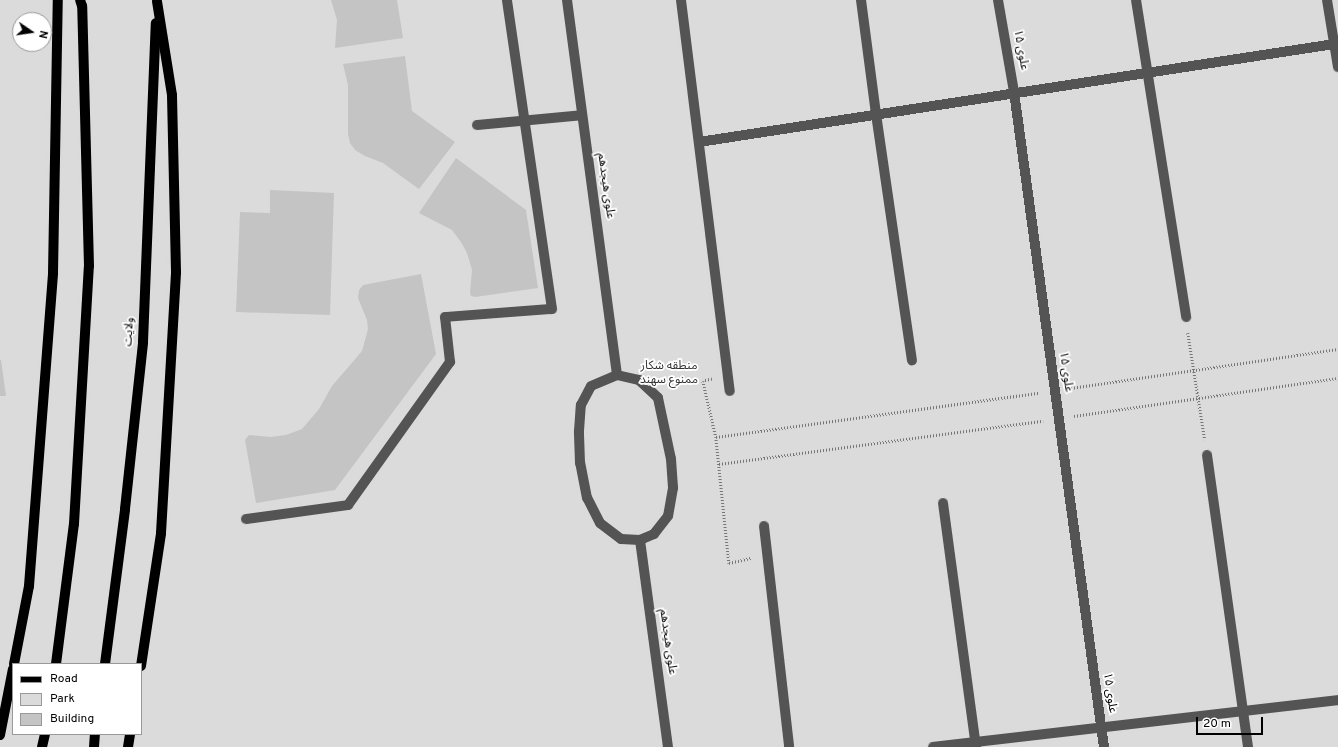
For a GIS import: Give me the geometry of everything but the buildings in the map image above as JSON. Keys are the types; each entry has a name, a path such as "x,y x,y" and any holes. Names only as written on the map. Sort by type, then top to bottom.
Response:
{"main road":[{"path":"14,663 29,586 53,273 58,0"},
{"path":"56,663 74,524 89,266 82,6 80,0"},
{"path":"141,663 161,533 176,272 172,95 157,0"},
{"name":"ولایت","path":"105,663 125,509 143,342 157,0"},
{"path":"0,736 12,673"},
{"path":"42,747 45,735"},
{"path":"94,747 96,735"},
{"path":"128,747 130,735"}],"street":[{"path":"246,519 348,505 450,362 445,317 552,309 507,0"},
{"name":"علوی هیجدهم","path":"567,0 617,375"},
{"path":"681,0 730,391"},
{"path":"861,0 912,360"},
{"name":"علوی ۱۵","path":"998,0 1014,92 1100,728 1104,747"},
{"path":"1136,0 1186,317"},
{"path":"1327,0 1338,67"},
{"path":"699,142 1014,92 1334,44"},
{"path":"477,125 582,115"},
{"path":"617,375 639,380 658,398 671,459 673,488 668,516 654,534 640,540 621,539 600,523 587,498 580,463 579,431 582,406 590,386 617,375"},
{"path":"1207,455 1248,747"},
{"path":"943,503 975,745"},
{"path":"764,526 789,747"},
{"name":"علوی هیجدهم","path":"640,540 668,747"},
{"path":"933,747 975,745 1100,728 1338,700"}],"path":[{"path":"1186,317 1207,455"},
{"path":"716,437 1055,391 1338,349"},
{"path":"728,376 703,381 716,437 729,563 767,555"},
{"path":"719,464 1058,419 1338,378"}],"green space":[{"name":"منطقه شکار ممنوع سهند","path":"0,0 1338,0 1338,747 0,747"}]}
